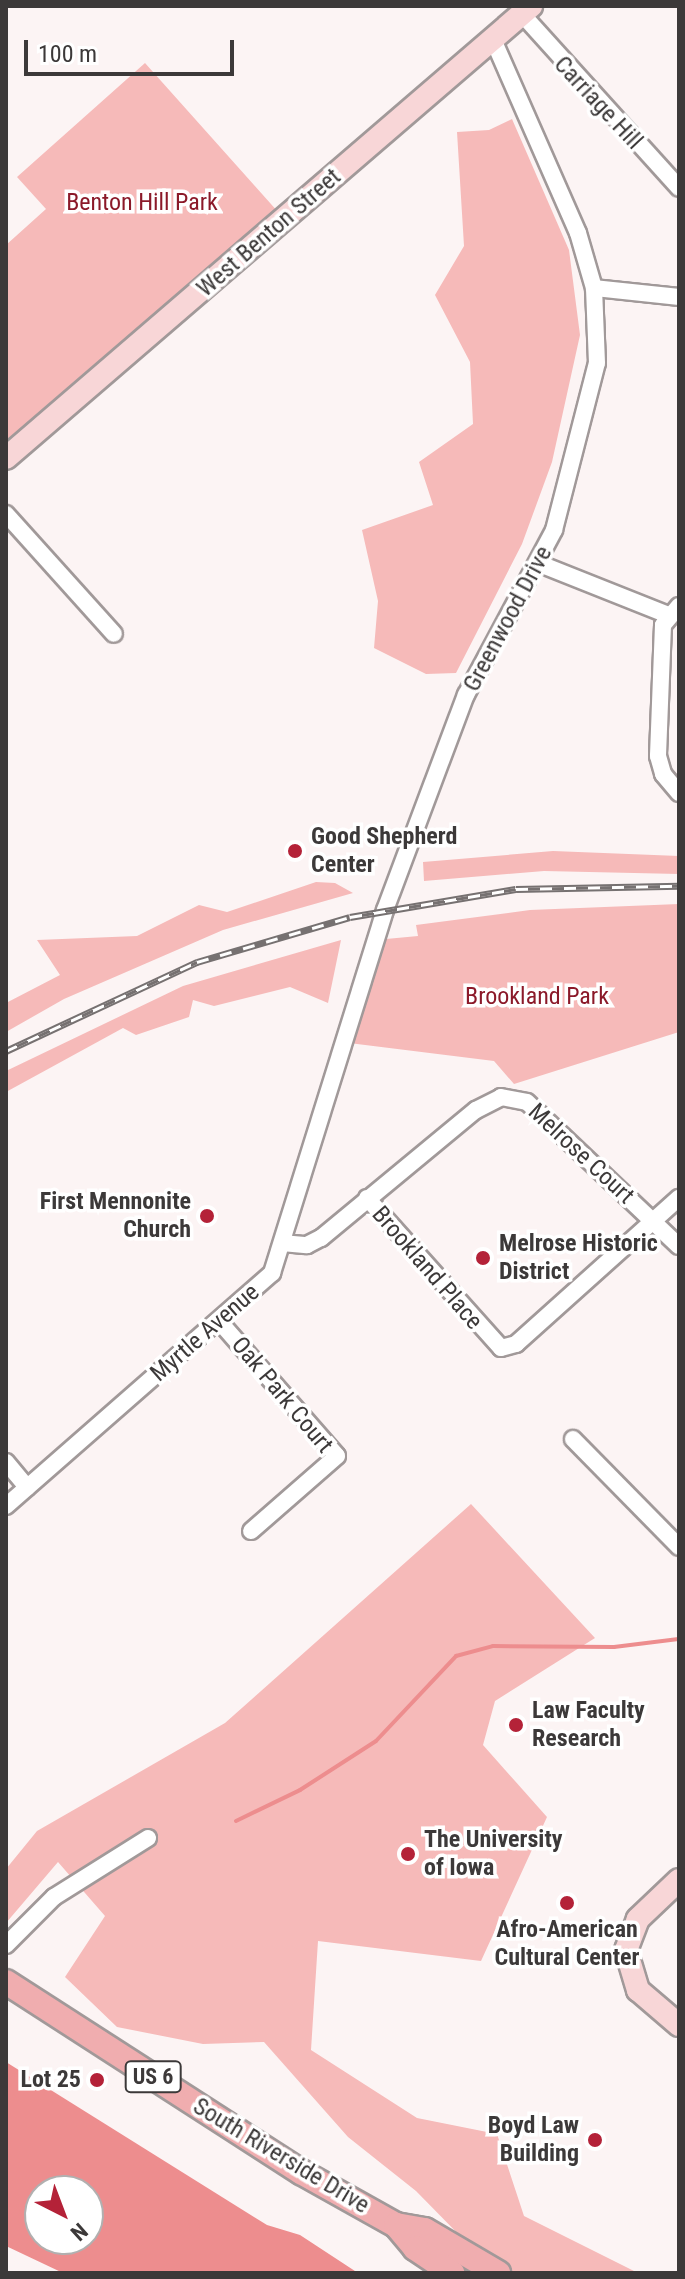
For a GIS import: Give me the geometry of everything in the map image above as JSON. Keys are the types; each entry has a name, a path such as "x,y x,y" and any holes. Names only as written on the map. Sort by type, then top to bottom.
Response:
{"main road":[{"name":"South Riverside Drive","path":"6,1982 301,2172 396,2225 425,2230 498,2273"},
{"name":"South Riverside Drive","path":"396,2225 415,2248 452,2273"}],"street":[{"name":"West Benton Street","path":"6,458 526,10"},
{"name":"Carriage Hill","path":"526,10 679,188"},
{"name":"Greenwood Drive","path":"282,1243 385,910 466,695 479,663 540,564 554,530 597,363 594,288 578,233 493,39"},
{"path":"594,288 679,297"},
{"path":"6,514 114,634"},
{"path":"540,564 674,611 663,625 658,756 663,774 679,793"},
{"name":"Melrose Court","path":"367,1198 490,1101 517,1099 534,1109 679,1246"},
{"path":"282,1243 313,1243 367,1198"},
{"name":"Brookland Place","path":"367,1198 487,1338 501,1348 516,1344 653,1221"},
{"path":"653,1221 679,1198"},
{"name":"Myrtle Avenue","path":"6,1506 272,1273 282,1243"},
{"name":"Oak Park Court","path":"219,1321 337,1456 251,1531"},
{"path":"573,1439 679,1547"},
{"path":"6,1462 27,1487"},
{"path":"6,1945 54,1897 148,1838"},
{"path":"679,1880 638,1919 626,1950 638,1990 679,2025"}],"green space":[{"name":"Benton Hill Park","path":"145,63 279,213 6,447 6,245 46,209 17,177"},
{"path":"512,119 569,250 580,335 552,462 522,544 456,673 426,674 374,648 378,601 362,530 433,505 419,462 473,424 470,362 435,295 464,246 457,132 489,130"},
{"path":"553,851 679,856 679,874 544,871 424,881 423,862"},
{"path":"316,882 335,883 353,893 223,930 64,999 6,1032 6,1003 60,975 37,940 137,936 199,905 227,912"},
{"name":"Brookland Park","path":"679,904 679,1032 514,1084 494,1061 349,1043 386,939 418,936 416,925 530,910"},
{"path":"341,940 328,1003 290,987 214,1006 193,1000 189,1017 136,1035 123,1028 6,1092 6,1071 183,986"},
{"path":"471,1504 595,1638 495,1701 483,1745 547,1817 481,1961 318,1941 311,2050 417,2118 497,2134 524,2216 638,2273 513,2273 471,2247 416,2191 348,2137 264,2042 203,2044 117,2027 65,1977 105,1916 58,1862 6,1923 6,1869 37,1831 225,1723"}],"shaded area":[{"path":"6,2062 267,2225 300,2235 358,2273 63,2273 25,2255 104,2255 104,2175 24,2175 24,2255 6,2246"}],"waterway":[{"path":"236,1821 300,1790 376,1741 456,1656 493,1646 614,1647 679,1639"}],"railway":[{"path":"6,1051 197,962 350,917 516,889 679,886"}],"place":[{"name":"Good Shepherd Center","path":"295,851"},
{"name":"First Mennonite Church","path":"207,1216"},
{"name":"Melrose Historic District","path":"483,1258"},
{"name":"Law Faculty Research","path":"516,1725"},
{"name":"The University of Iowa","path":"408,1854"},
{"name":"Afro-American Cultural Center","path":"567,1903"},
{"name":"Lot 25","path":"97,2080"},
{"name":"Boyd Law Building","path":"595,2140"}]}
